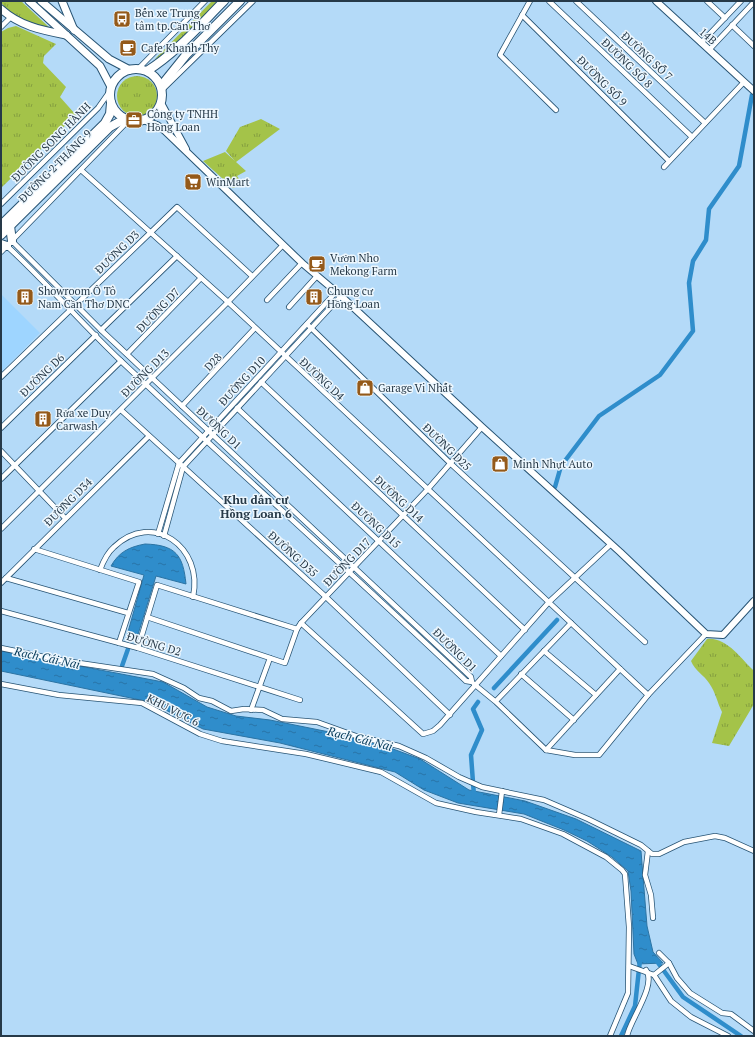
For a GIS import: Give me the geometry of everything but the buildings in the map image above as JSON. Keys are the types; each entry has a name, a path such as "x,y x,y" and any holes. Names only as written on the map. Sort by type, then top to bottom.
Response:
{"highway":[{"path":"224,1 159,64 118,76 111,89 112,103 118,114 129,120 143,120 154,114 161,103 162,88 186,55 240,1"},
{"path":"138,70 154,76 162,88"},
{"name":"ĐƯỜNG 2 THÁNG 9","path":"1,235 6,221 105,123 110,114 112,103"},
{"name":"ĐƯỜNG 2 THÁNG 9","path":"1,225 110,128 119,122 129,120"},
{"path":"5,246 6,221"}],"main road":[{"path":"29,1 100,66 111,89"},
{"path":"62,1 74,30"},
{"path":"41,2 109,59 138,70"},
{"path":"1,8 11,17 45,32 67,35"}],"street":[{"path":"138,70 205,1"},
{"path":"162,88 252,1"},
{"path":"530,1 500,55 556,110"},
{"name":"ĐƯỜNG SỐ 8","path":"549,1 692,137"},
{"name":"ĐƯỜNG SỐ 7","path":"576,1 705,123"},
{"name":"14B","path":"656,1 754,91"},
{"path":"707,1 725,18"},
{"path":"701,43 741,1"},
{"path":"709,50 732,25 753,6"},
{"name":"ĐƯỜNG SỐ 9","path":"522,15 669,161"},
{"path":"1,27 11,17"},
{"path":"732,25 754,46"},
{"path":"664,167 705,123 746,84"},
{"name":"ĐƯỜNG SONG HÀNH","path":"1,204 98,108 111,89"},
{"path":"161,103 190,156"},
{"path":"5,246 129,120"},
{"path":"143,120 161,128 302,263 338,294 611,544 706,634 724,635 754,601"},
{"name":"ĐƯỜNG D4","path":"81,170 228,302 282,355 648,695"},
{"name":"ĐƯỜNG D3","path":"1,377 177,207 252,276"},
{"name":"ĐƯỜNG D13","path":"1,529 153,378 283,245"},
{"name":"ĐƯỜNG D1","path":"5,246 76,304 101,330 212,435 356,567 471,677 474,684"},
{"name":"ĐƯỜNG D1","path":"5,246 121,361 351,572 466,681 474,684"},
{"path":"101,330 177,256"},
{"path":"267,300 302,263"},
{"path":"289,307 317,276"},
{"name":"ĐƯỜNG D7","path":"127,354 201,278"},
{"name":"ĐƯỜNG D10","path":"164,536 183,467 205,438 208,431 282,355 338,294"},
{"name":"ĐƯỜNG D25","path":"309,326 450,463 644,642"},
{"name":"D28","path":"182,406 255,328"},
{"name":"ĐƯỜNG D6","path":"1,428 96,336"},
{"name":"ĐƯỜNG D10","path":"158,534 179,463 205,438 212,435 261,382 282,355"},
{"path":"1,479 121,361"},
{"name":"ĐƯỜNG D14","path":"261,382 404,515 524,630"},
{"name":"ĐƯỜNG D15","path":"237,408 501,656"},
{"name":"ĐƯỜNG D35","path":"121,410 326,596 450,714"},
{"name":"ĐƯỜNG D17","path":"270,658 285,663 297,629 302,623 428,490 482,427"},
{"name":"ĐƯỜNG D34","path":"1,583 149,436"},
{"path":"1,451 65,518"},
{"path":"100,570 113,548 122,540 146,533 158,534 180,545 190,560 195,577 193,597"},
{"path":"302,623 423,734 433,731 450,714 474,684 549,602 611,544"},
{"path":"34,549 139,582 119,642"},
{"path":"6,578 128,613"},
{"path":"138,648 157,585 297,629"},
{"name":"ĐƯỜNG D2","path":"1,611 119,642 300,700"},
{"path":"147,617 270,658 251,710"},
{"path":"496,701 571,623"},
{"path":"474,684 496,701 546,750 575,755 599,755 648,695 706,634"},
{"path":"1,648 59,660 160,677 199,698 212,701 231,711 263,710 292,721 302,720 317,722 356,736 399,746 426,758 459,777 482,787 502,793 544,800 588,819 641,845 652,854 659,854 684,842 715,836 724,838 754,851"},
{"path":"544,651 596,695"},
{"path":"546,750 620,669"},
{"path":"521,674 574,720"},
{"name":"KHU VỰC 6","path":"1,684 59,695 142,703 200,734 222,741 306,754 348,766 386,774 424,798 457,809 500,814 532,821 563,834 606,857 625,874 628,907 628,993 610,1036"},
{"path":"500,814 502,793"},
{"path":"648,851 645,875 651,895 653,918"},
{"path":"660,953 677,978 693,996 722,1013 731,1014 754,1031"},
{"path":"655,974 668,963"},
{"path":"629,966 655,974 671,1001 691,1017 728,1036"},
{"path":"627,1036 643,999 648,978 645,970"}],"shaded area":[{"path":"1,294 40,333 1,372"}],"green space":[{"path":"1,1 21,1 51,29 15,15 4,6"},
{"path":"212,1 221,1 170,51 155,59"},
{"path":"16,26 56,44 44,56 43,63 66,87 60,97 76,115 1,188 1,32"},
{"path":"141,76 148,79 154,85 157,96 156,104 148,113 141,116 133,116 126,113 118,104 117,92 120,85 129,77"},
{"path":"261,119 280,129 236,162 246,171 237,176 243,184 233,188 203,161 225,152 235,161 226,151 240,127"},
{"path":"707,639 721,641 727,645 754,671 754,704 729,746 712,743 722,712 715,694 707,680 695,668 691,661"}],"water":[{"path":"145,544 171,549 180,559 183,566 186,584 156,576 136,641 126,639 144,575 111,566 117,557 125,551"},
{"name":"Rạch Cái Nai","path":"1,651 163,682 207,707 236,716 270,720 354,737 385,746 420,759 469,790 525,801 576,819 641,851 647,926 653,952 663,963 638,964 634,954 631,891 628,871 612,857 587,841 564,830 524,814 458,803 424,790 395,772 280,743 203,729 150,702 1,671"}],"waterway":[{"path":"555,487 561,466 599,416 660,375 693,331 689,283 693,261 706,240 709,209 739,166 752,95 754,94"},
{"path":"494,688 557,620"},
{"path":"122,666 128,649"},
{"path":"474,796 471,755 482,730 473,709 478,702"},
{"path":"621,1036 635,1006 640,960"},
{"path":"656,960 683,997 741,1036"}],"place":[{"name":"Bến xe Trung tâm tp.Cần Thơ","path":"122,19"},
{"name":"Cafe Khanh Thy","path":"128,48"},
{"name":"Công ty TNHH Hồng Loan","path":"134,120"},
{"name":"WinMart","path":"193,182"},
{"name":"Vườn Nho Mekong Farm","path":"317,264"},
{"name":"Showroom Ô Tô Nam Cần Thơ DNC","path":"25,297"},
{"name":"Chung cư Hồng Loan","path":"314,297"},
{"name":"Garage Vi Nhất","path":"365,388"},
{"name":"Rửa xe Duy Carwash","path":"43,419"},
{"name":"Minh Nhựt Auto","path":"500,464"}],"district":[{"name":"Khu dân cư Hồng Loan 6","path":"256,507"}]}
